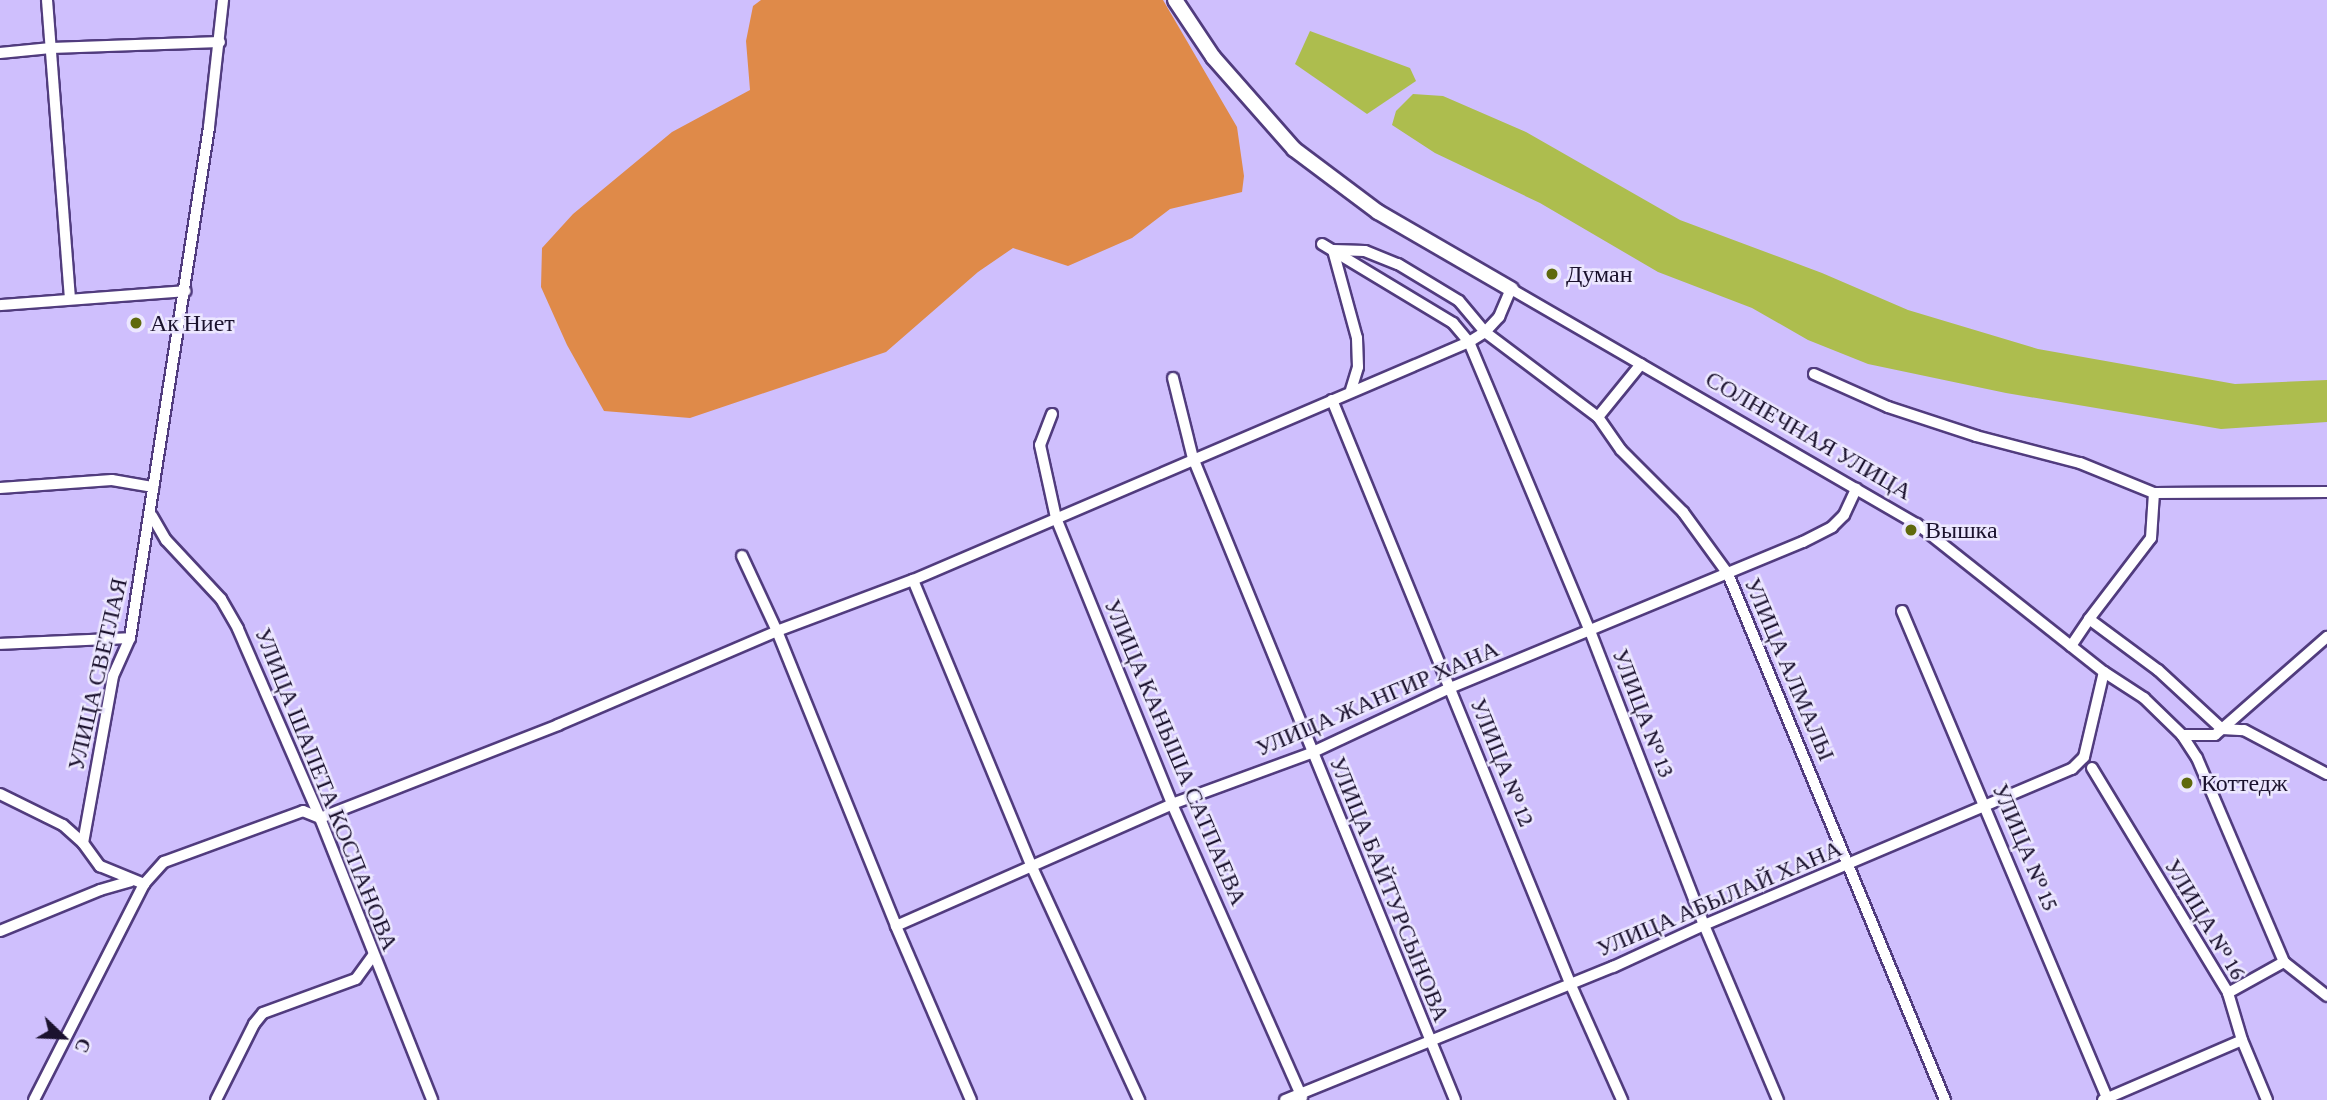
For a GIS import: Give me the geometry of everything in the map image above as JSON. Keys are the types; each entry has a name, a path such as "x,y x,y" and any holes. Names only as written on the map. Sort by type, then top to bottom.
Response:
{"street":[{"path":"47,0 70,298"},
{"name":"УЛИЦА СВЕТЛАЯ","path":"83,843 113,677 131,638 220,42 223,0"},
{"name":"СОЛНЕЧНАЯ УЛИЦА","path":"1175,0 1213,57 1294,149 1378,212 1917,524 2104,672 2144,698 2182,735 2197,758 2284,962 2327,996"},
{"path":"0,53 51,48 220,42"},
{"path":"1322,244 1453,323 1469,342"},
{"path":"1333,250 1357,338 1358,367 1351,390"},
{"name":"УЛИЦА АЛМАЛЫ","path":"1333,250 1365,251 1398,264 1459,301 1485,332 1598,417 1621,450 1683,512 1728,574 1945,1100"},
{"path":"34,1100 144,884 164,862 303,811 320,818 558,725 778,631 913,580 1351,390 1469,342 1485,332 1499,317 1511,289"},
{"path":"0,305 184,291"},
{"name":"УЛИЦА № 13","path":"1469,342 1590,631 1704,925 1779,1100"},
{"path":"1598,417 1641,364"},
{"path":"1814,374 1888,407 1976,436 2080,463 2154,494 2327,492"},
{"name":"УЛИЦА БАЙТУРСЫНОВА","path":"1173,378 1193,458 1311,753 1455,1100"},
{"name":"УЛИЦА № 12","path":"1332,400 1570,983 1622,1100"},
{"name":"УЛИЦА КАНЫША САТПАЕВА","path":"1052,414 1040,444 1056,518 1172,804 1302,1097"},
{"path":"0,488 112,480 153,487"},
{"name":"УЛИЦА ЖАНГИР ХАНА","path":"896,926 1031,864 1172,804 1311,753 1450,688 1728,574 1832,527 1843,515 1856,489"},
{"path":"2071,646 2151,538 2154,494"},
{"name":"УЛИЦА ШАПЕТА КОСПАНОВА","path":"151,514 157,529 221,599 238,629 320,818 432,1100"},
{"path":"741,556 778,631 896,926 971,1100"},
{"path":"913,580 1031,864 1139,1100"},
{"name":"УЛИЦА № 15","path":"1902,611 1987,806 2106,1099"},
{"path":"2089,619 2158,670 2222,729 2244,730 2327,774"},
{"path":"2182,735 2215,735 2327,637"},
{"path":"0,644 131,638"},
{"name":"УЛИЦА АБЫЛАЙ ХАНА","path":"1285,1100 1302,1097 1613,967 1704,925 2072,769 2084,757 2104,672"},
{"name":"УЛИЦА № 16","path":"2092,768 2228,993 2242,1040 2267,1100"},
{"path":"0,794 50,817 83,843 100,866 131,881 144,884"},
{"path":"0,931 100,890 131,881"},
{"path":"215,1100 254,1024 263,1013 356,979 373,956"},
{"path":"2228,993 2284,962"},
{"path":"2106,1099 2242,1040"}],"shaded area":[{"path":"761,0 1163,0 1237,127 1244,176 1242,192 1170,209 1132,238 1068,266 1013,248 978,272 886,352 690,418 604,411 567,345 541,287 542,248 573,214 672,132 750,90 746,41 753,6"},
{"path":"1310,31 1410,68 1416,81 1367,114 1295,64"},
{"path":"1413,94 1443,96 1526,132 1680,220 1822,273 1908,310 2038,349 2235,384 2327,380 2327,422 2221,429 2006,393 1868,364 1808,340 1752,308 1658,272 1540,203 1435,153 1392,125 1396,111"}],"place":[{"name":"Думан","path":"1552,274"},
{"name":"Ак Ниет","path":"136,323"},
{"name":"Вышка","path":"1911,530"},
{"name":"Коттедж","path":"2187,783"}]}
